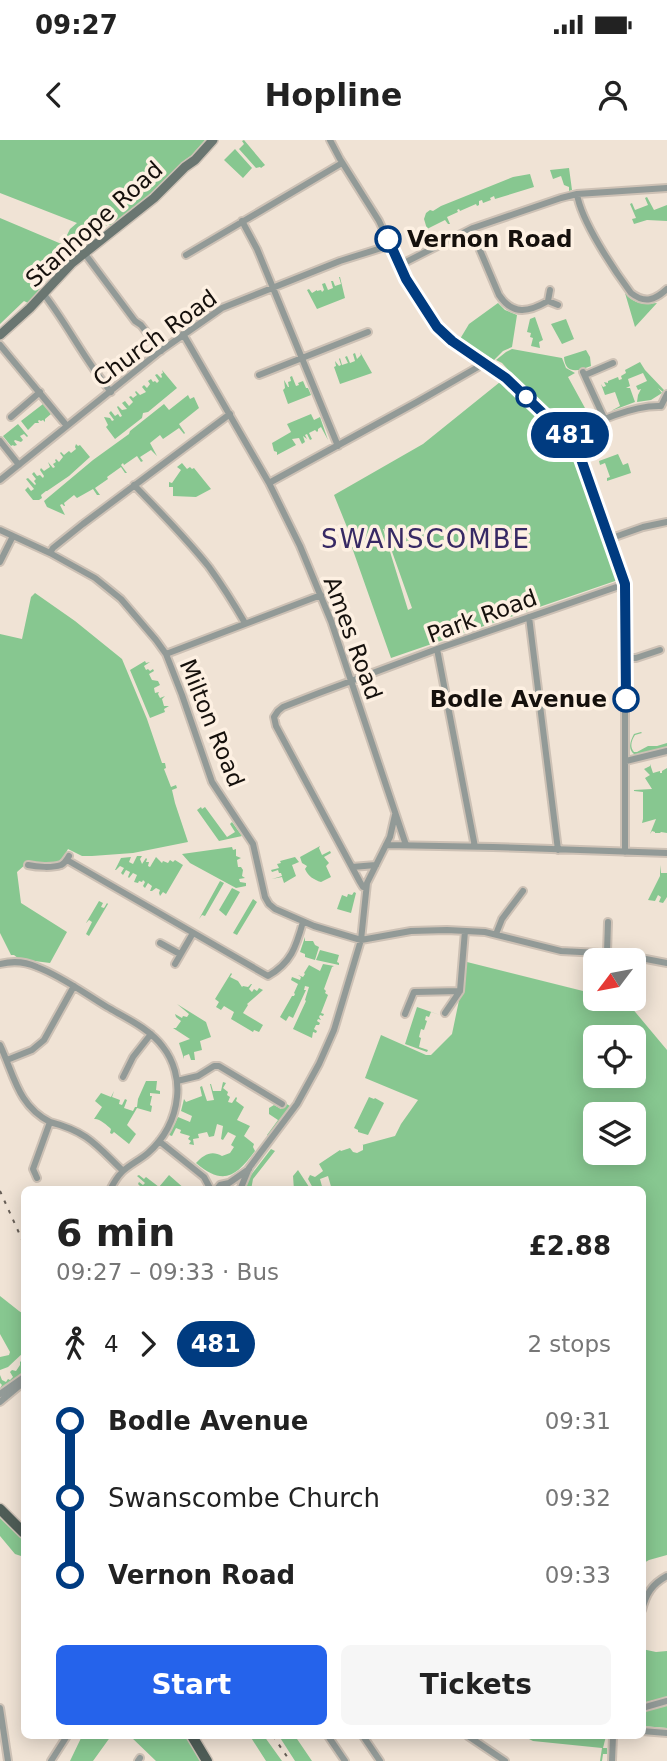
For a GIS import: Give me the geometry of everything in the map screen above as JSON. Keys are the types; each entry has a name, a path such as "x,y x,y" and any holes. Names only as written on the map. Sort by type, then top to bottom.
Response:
{"main road":[{"name":"Stanhope Road","path":"0,335 29,309 72,263 154,198 213,140"},
{"path":"0,1509 21,1529"},
{"path":"194,1739 207,1761"}],"street":[{"path":"330,140 379,221 413,291 437,327 452,341 506,378 571,436 576,445 625,584 625,852"},
{"path":"186,255 342,163"},
{"path":"400,265 471,229 535,206 577,194 667,188"},
{"path":"577,194 589,226 630,292 639,299 650,300 667,289"},
{"path":"242,221 256,247 338,446"},
{"path":"471,229 505,303 523,310 548,301 558,305"},
{"name":"Church Road","path":"0,480 160,351 225,306 340,261 391,245"},
{"path":"85,254 160,351"},
{"path":"548,301 550,290"},
{"path":"43,293 111,392"},
{"path":"259,375 368,332"},
{"name":"Ames Road","path":"183,334 269,482 300,546 321,595 406,845"},
{"path":"0,345 67,426"},
{"path":"269,482 485,363"},
{"path":"579,386 585,376 613,363"},
{"path":"585,376 605,420"},
{"path":"11,417 40,392"},
{"path":"571,436 639,408 664,408 667,394"},
{"path":"50,553 58,543 230,414"},
{"path":"0,441 19,465"},
{"path":"134,485 197,553 223,587 245,623"},
{"path":"609,538 667,522"},
{"name":"Milton Road","path":"0,530 50,553 89,575 116,595 166,654 188,709 212,782 253,844 266,901 275,909 303,922 361,940"},
{"path":"0,562 13,536"},
{"name":"Park Road","path":"352,867 278,730 274,719 276,713 282,707 437,649 625,584"},
{"path":"166,654 321,595"},
{"path":"529,617 558,850"},
{"path":"437,649 475,847"},
{"path":"626,657 636,658 660,650"},
{"path":"626,761 667,751"},
{"path":"241,1186 249,1168 295,1109 320,1063 338,1019 361,940 366,888 392,832 395,813"},
{"path":"386,845 667,853"},
{"path":"28,865 59,865 68,858 268,976 294,952 303,922"},
{"path":"366,888 362,886 352,867 376,865"},
{"path":"496,934 502,919 523,891"},
{"path":"607,948 608,922"},
{"path":"361,940 405,932 447,930 496,934 561,951 583,952"},
{"path":"445,1013 460,991 465,931"},
{"path":"175,964 193,933"},
{"path":"160,943 180,954"},
{"path":"646,959 667,963"},
{"path":"0,964 13,962 36,966 74,986 151,1034 169,1054 177,1081 177,1097 168,1126 159,1141 146,1155 123,1171 113,1186"},
{"path":"7,1060 32,1050 44,1040 74,986"},
{"path":"405,1014 414,992 460,991"},
{"path":"128,1084 119,1077 151,1034"},
{"path":"0,1045 17,1087 34,1111 50,1122 86,1136 123,1171"},
{"path":"177,1081 198,1076 218,1066 282,1104"},
{"path":"264,1105 270,1096"},
{"path":"37,1178 33,1169 50,1122"},
{"path":"159,1141 211,1186"},
{"path":"30,1145 40,1148"},
{"path":"219,1186 249,1168"},
{"path":"204,1178 236,1186"},
{"path":"0,1394 21,1382"},
{"path":"0,1402 21,1383"},
{"path":"646,1600 650,1589 667,1576"},
{"path":"646,1707 667,1701"},
{"path":"0,1708 8,1761"},
{"path":"646,1731 667,1733"},
{"path":"51,1761 65,1739"},
{"path":"330,1739 345,1761"},
{"path":"365,1739 380,1761"},
{"path":"472,1739 505,1761"},
{"path":"612,1761 613,1739"},
{"path":"488,1761 493,1754"}],"green space":[{"path":"0,140 205,140 145,199 111,226 108,224 83,246 64,241 70,229 77,223 0,193"},
{"path":"244,140 265,165 261,168 256,168 239,149"},
{"path":"235,149 252,168 243,178 224,160"},
{"path":"569,168 572,190 569,191 561,176 553,179 550,170"},
{"path":"530,174 534,187 495,199 494,196 483,203 482,200 479,201 477,206 476,204 460,211 459,209 447,217 450,224 445,220 427,229 424,219 430,210 513,177"},
{"path":"647,197 654,210 667,205 667,221 647,220 634,224 632,219 636,218 630,204 632,203 635,210 648,205 645,198"},
{"path":"0,218 71,248 74,253 46,278 28,303 24,301 0,324"},
{"path":"340,277 345,298 317,309 307,290 312,293 317,290 322,292 322,284 325,283 328,290 333,288 331,281 335,286 341,284"},
{"path":"625,293 640,303 657,303 635,327"},
{"path":"498,303 505,310 517,315 512,347 494,360 460,339 469,324"},
{"path":"535,317 543,340 539,342 540,348 531,346 533,338 530,337 531,333 527,332 530,319"},
{"path":"566,319 574,339 562,344 551,324"},
{"path":"512,349 562,358 566,368 575,373 568,377 591,419 571,425 533,392 530,394 502,363 496,360"},
{"path":"586,350 591,366 577,370 567,367 564,357"},
{"path":"360,352 372,373 340,384 334,367 335,361 339,366 340,358 342,365 348,363 345,357 347,356 350,363 355,361 353,354 355,353 357,359 361,355"},
{"path":"640,362 663,392 658,388 662,393 651,400 637,402 641,389 638,390 636,386 647,381 643,373 628,379 630,386 626,388 630,388 635,402 611,411 620,406 615,392 605,395 601,384 603,387 606,386 604,382 608,383 618,377 619,380 622,379 625,370"},
{"path":"162,370 177,388 148,412 143,413 142,418 115,439 106,427 108,425 104,417 114,420 109,413 111,411 115,416 122,416 117,407 127,409 122,403 125,401 129,406 133,402 129,397 137,395 136,391 140,395 146,392 142,387 144,385 147,388 151,379 157,383 159,381 155,375 161,378"},
{"path":"292,376 296,386 303,381 311,395 288,404 283,390 284,380 289,387 288,382"},
{"path":"500,382 569,441 618,580 391,658 349,539 354,537 351,537 334,495 423,444","holes":["383,529 412,608 408,610"]},
{"path":"188,395 190,399 194,397 199,408 179,424 184,434 179,428 163,439 160,435 150,443 157,456 151,450 140,457 143,461 141,462 137,456 124,465 123,463 121,465 127,473 121,467 107,477 108,479 95,488 100,495 93,489 77,498 74,495 64,503 65,506 60,505 65,515 47,507 44,501 93,460 164,404 169,410"},
{"path":"43,404 51,414 45,422 39,420 39,423 35,423 28,430 21,421"},
{"path":"311,414 314,420 320,417 328,440 321,427 317,432 315,430 309,433 312,439 310,440 307,434 307,439 303,436 305,442 302,444 299,438 292,439 296,445 277,455 272,443 291,432 287,424"},
{"path":"18,424 28,436 20,436 23,440 15,440 17,445 11,446 3,436"},
{"path":"76,444 90,457 69,476 41,495 42,498 33,500 25,490 28,487 31,491 34,489 26,479 35,485 36,479 32,474 34,472 43,478 41,468 44,471 50,467 48,462 55,467 55,460 59,462 63,457 60,453 71,453 76,449"},
{"path":"618,454 623,465 628,463 631,473 607,481 610,477 605,463 600,465 599,461"},
{"path":"182,463 187,469 194,468 211,489 196,497 173,496 173,487 169,487 169,482 172,483 181,470 177,467"},
{"path":"35,593 122,659 162,763 165,763 164,769 171,787 176,785 177,788 172,790 188,842 133,853 92,856 82,856 68,849 59,862 27,863 17,872 21,903 67,932 50,963 19,959 11,955 0,933 0,634 22,639 31,597"},
{"path":"145,661 150,662 144,666 146,670 154,671 149,674 152,680 158,681 160,685 154,688 155,693 159,692 160,698 165,696 162,699 164,706 169,706 164,709 165,712 150,718 130,670"},
{"path":"641,732 635,735 632,741 634,752 648,746 667,743 667,747 634,754 630,747 631,741 634,734"},
{"path":"650,764 653,773 662,773 667,768 667,833 652,831 650,834 656,819 642,823 643,792 634,791 652,789 645,778 650,775 644,769"},
{"path":"205,807 227,837 235,832 230,824 232,822 242,836 219,841 197,810"},
{"path":"320,846 322,855 330,851 331,853 324,857 329,863 326,866 331,877 321,882 308,874 305,869 307,866 302,863 300,857"},
{"path":"232,847 233,850 236,849 236,856 241,858 237,860 238,867 243,870 242,876 245,878 239,879 240,882 246,883 246,886 236,888 190,863 182,854"},
{"path":"137,856 142,856 142,864 146,858 150,867 156,857 162,863 175,860 183,865 166,894 163,892 160,896 160,890 156,888 150,891 152,886 148,883 145,888 143,880 134,882 137,875 133,873 129,878 130,872 126,870 123,875 121,873 124,868 120,866 115,870 121,858 131,857 129,862 133,864"},
{"path":"295,857 299,862 292,865 296,876 284,883 282,877 272,879 282,876 278,870 271,870 279,868 277,864 281,863 280,861"},
{"path":"660,865 661,873 667,873 667,897 663,903 659,902 661,897 658,895 655,901 648,900 660,876"},
{"path":"220,881 224,883 205,916 202,915 199,919"},
{"path":"232,888 240,892 226,916 219,910"},
{"path":"356,893 351,913 337,909 342,895 347,897"},
{"path":"253,899 257,902 237,935 233,933"},
{"path":"99,901 104,908 108,904 89,936 86,934 92,922 89,920 86,923"},
{"path":"305,937 305,941 313,941 319,947 315,960 300,952"},
{"path":"320,950 339,955 339,965 316,960"},
{"path":"467,962 583,991 583,1012 635,1012 667,1050 667,1555 646,1562 646,1186 331,1186 328,1176 320,1179 322,1186 312,1186 308,1179 310,1175 315,1177 323,1171 319,1164 340,1150 350,1148 357,1153 363,1150 362,1145 395,1136 418,1100 365,1078 381,1035 431,1055 452,1034"},
{"path":"323,964 334,966 324,989 328,995 321,1013 324,1014 319,1017 321,1020 317,1021 320,1023 316,1025 314,1029 317,1031 313,1032 312,1038 293,1029 306,1001 309,987 305,986 306,990 293,1018 289,1016 286,1021 280,1017 294,996 298,984 291,980 292,977 300,980 298,975 303,977 309,965 320,971"},
{"path":"231,973 230,977 242,987 252,984 249,989 252,992 259,988 263,990 247,1004 243,1013 263,1025 259,1032 253,1032 231,1019 234,1012 224,1006 221,1010 216,1007 219,1002 215,999"},
{"path":"177,1004 206,1022 211,1037 200,1041 202,1050 194,1052 195,1060 191,1060 189,1054 184,1056 184,1059 179,1043 190,1039 173,1028 181,1021 175,1014 182,1018 189,1014"},
{"path":"417,1007 440,1015 431,1012 429,1017 426,1016 424,1030 421,1029 419,1047 428,1050 427,1052 405,1044"},
{"path":"146,1081 157,1081 156,1090 160,1091 160,1094 150,1093 151,1112 137,1108 127,1125 136,1134 129,1144 114,1132 110,1133 111,1129 103,1122 94,1119 102,1107 95,1101 101,1093 111,1097 114,1091 112,1097 120,1100 119,1104 122,1105 125,1099 127,1100 124,1108 133,1111"},
{"path":"223,1082 226,1083 223,1088 230,1097 228,1102 232,1103 236,1097 236,1101 244,1107 237,1120 250,1126 244,1136 254,1144 255,1151 242,1167 222,1176 196,1163 208,1154 222,1156 230,1153 236,1136 228,1132 223,1140 221,1139 223,1126 217,1124 214,1136 209,1137 207,1132 198,1134 199,1138 193,1139 194,1145 189,1144 190,1136 180,1133 181,1130 176,1128 172,1136 169,1135 178,1117 190,1122 192,1116 181,1111 184,1099 186,1102 202,1096 202,1086 207,1101 214,1100 210,1084 213,1091 221,1091"},
{"path":"369,1097 384,1103 368,1135 354,1128"},
{"path":"285,1103 290,1106 268,1136 278,1120 269,1114 269,1108 274,1105 281,1109"},
{"path":"271,1149 275,1151 253,1179 252,1186 247,1186 248,1179"},
{"path":"298,1170 308,1186 294,1186 293,1176"},
{"path":"169,1175 181,1186 160,1186"},
{"path":"137,1176 144,1179 146,1177 158,1186 140,1186 139,1182 143,1185 145,1183"},
{"path":"0,1296 21,1312 21,1355 8,1367 0,1370 0,1357 9,1355 10,1352 0,1334"},
{"path":"20,1362 21,1374 0,1388 0,1375 6,1382 10,1380 13,1377 10,1372 16,1371"},
{"path":"0,1518 21,1538 21,1556 15,1554 0,1536"},
{"path":"646,1650 667,1651 667,1697 646,1702"},
{"path":"667,1704 667,1728 646,1726 646,1710"},
{"path":"81,1739 109,1739 93,1761 70,1761"},
{"path":"133,1739 187,1739 201,1761 156,1761"},
{"path":"252,1739 266,1739 282,1761 266,1761"},
{"path":"281,1739 297,1739 312,1761 295,1761"},
{"path":"529,1739 605,1739 603,1748 607,1748 607,1754 603,1754 600,1761 602,1748"}],"railway":[{"path":"0,1191 21,1237"},
{"path":"275,1739 290,1761"}],"bus line":[{"name":"481","path":"388,239 406,279 437,327 452,341 506,378 574,439 625,584 626,699"}],"place":[{"name":"Vernon Road","path":"388,239"},
{"name":"Bodle Avenue","path":"626,699"}],"district":[{"name":"SWANSCOMBE","path":"426,539"}]}
